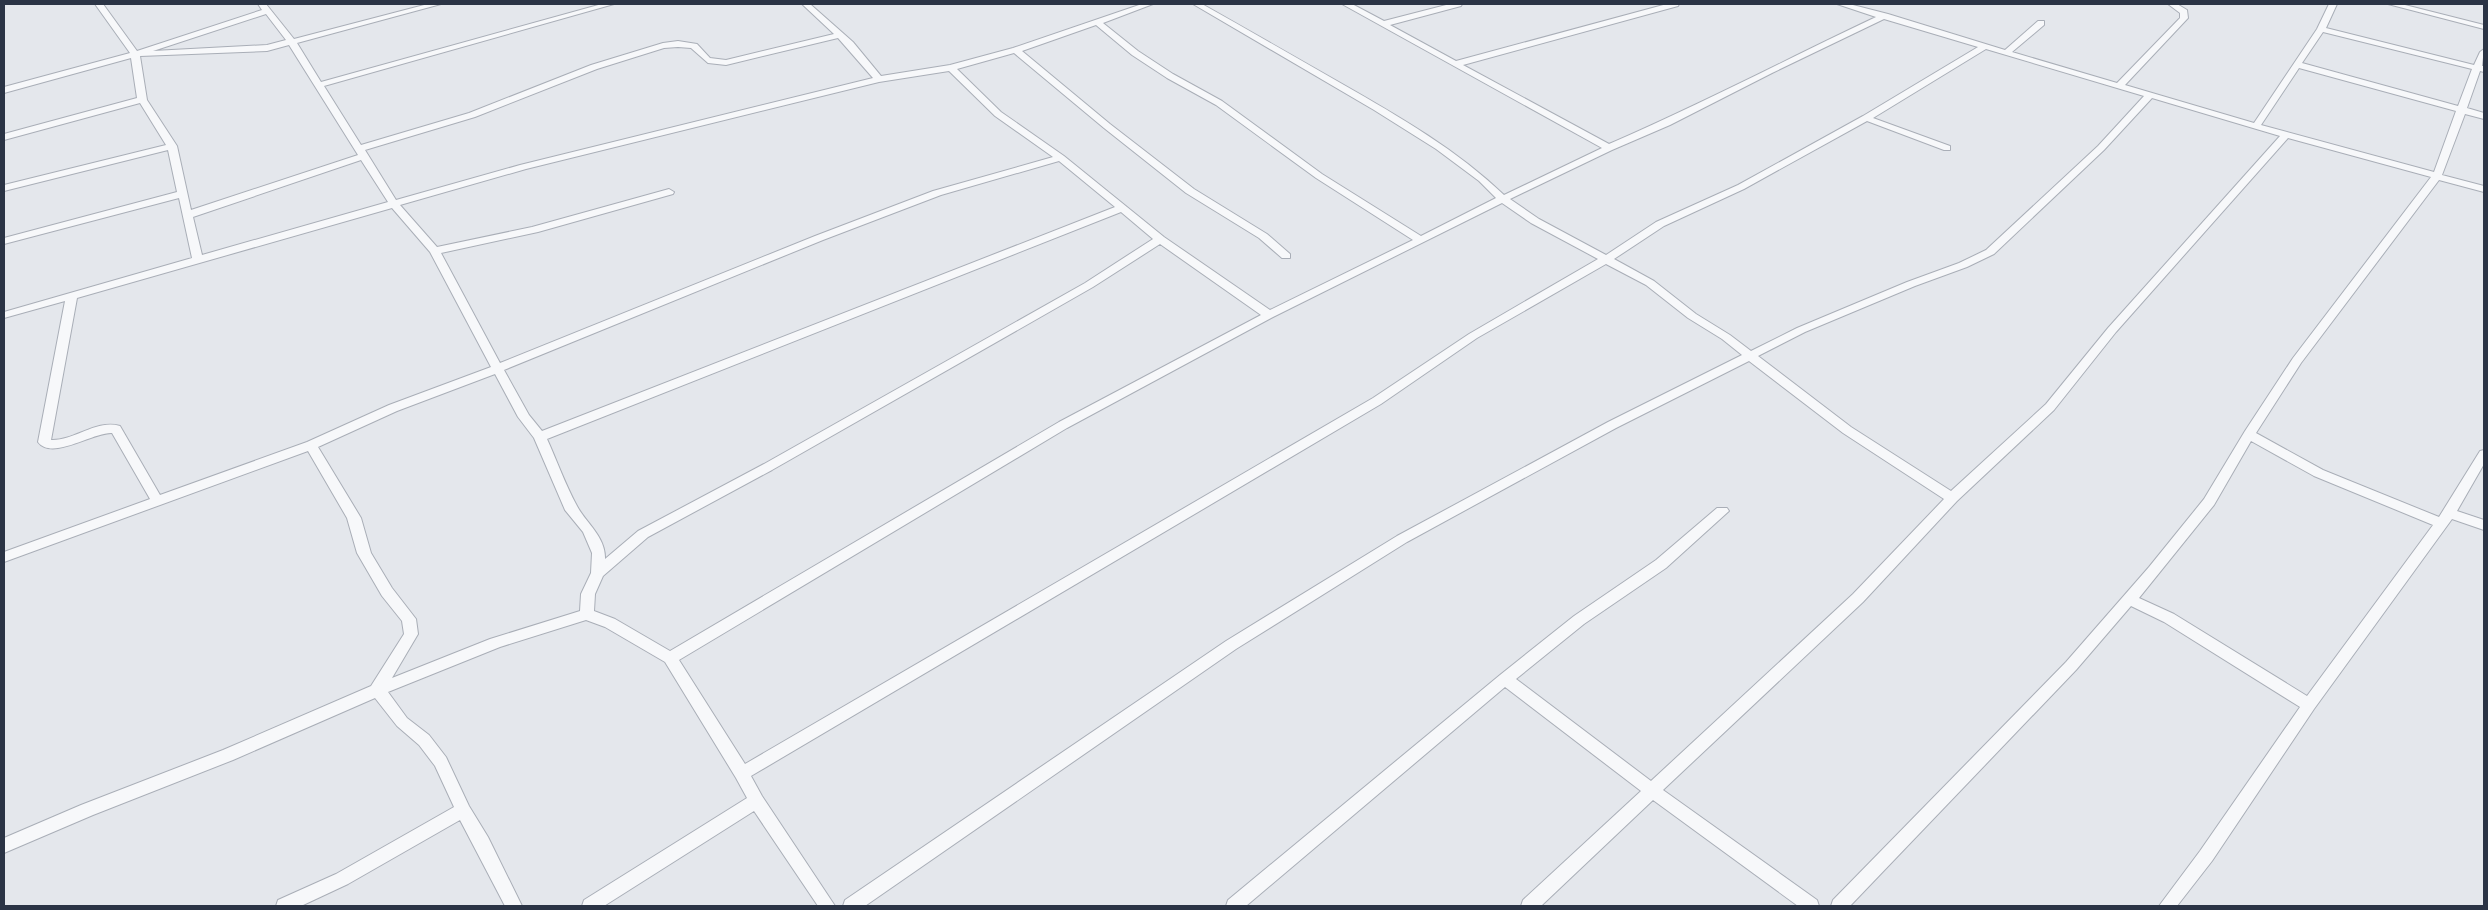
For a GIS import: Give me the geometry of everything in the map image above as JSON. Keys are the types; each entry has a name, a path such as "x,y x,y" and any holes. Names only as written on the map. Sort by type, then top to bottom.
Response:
{"street":[{"path":"99,4 135,54 142,100 172,146 198,258"},
{"path":"135,54 238,51 292,42 437,4"},
{"path":"319,85 610,4"},
{"path":"806,4 850,44 879,79"},
{"path":"4,315 198,258 523,167 879,79 950,68 1016,50 1148,4"},
{"path":"1197,4 1377,108 1439,147 1482,179 1503,200 1534,221 1650,283 1692,316 1751,356 1847,430 1952,498"},
{"path":"1346,4 1609,148"},
{"path":"1384,24 1458,4"},
{"path":"1455,64 1676,4"},
{"path":"1841,4 2286,135 2484,189"},
{"path":"2120,85 2184,18 2184,12 2172,4"},
{"path":"2256,126 2322,29 2333,4"},
{"path":"2392,4 2484,27"},
{"path":"4,90 135,54 265,7 292,42 393,203 435,251 456,288 496,369 508,384 524,417 540,437 572,510 589,530 599,553 598,573 588,594 587,614"},
{"path":"670,658 1063,425 1269,314 1609,148 1668,123 1769,71 1885,16"},
{"path":"1097,22 1135,53 1170,76 1219,103 1319,176 1421,240"},
{"path":"2007,52 2041,23"},
{"path":"2322,29 2481,69"},
{"path":"188,215 472,114 594,67 663,46 678,44 694,46 707,62 717,64 734,62 838,35"},
{"path":"742,773 1378,401 1473,336 1605,260 1660,224 1740,187 1866,118 1986,46"},
{"path":"1016,50 1106,126 1190,191 1263,236 1286,256"},
{"path":"1839,906 2071,666 2130,599 2209,502 2249,434 2297,361 2398,225 2437,176 2461,110 2481,69 2484,52"},
{"path":"2298,65 2484,116"},
{"path":"950,68 998,114 1061,158 1160,239 1269,314"},
{"path":"851,906 1222,650 1402,539 1612,425 1801,330 1911,284 1963,265 1990,252 2101,148 2151,94"},
{"path":"4,137 142,100"},
{"path":"1866,118 1947,148"},
{"path":"1529,906 1858,598 1952,498 2050,407 2112,330 2286,135"},
{"path":"4,188 172,146"},
{"path":"4,557 311,445 393,408 496,369 819,238 937,193 1061,158"},
{"path":"435,251 534,230 669,192"},
{"path":"4,241 184,193"},
{"path":"540,437 1123,208"},
{"path":"598,573 643,534 776,462 1089,285 1160,239"},
{"path":"72,295 44,442 54,445 101,430 116,429 158,502"},
{"path":"2249,434 2285,458 2334,481 2446,518 2484,525"},
{"path":"311,445 354,518 364,553 387,592 409,619 411,634 377,690"},
{"path":"2167,906 2206,856 2309,705 2446,518 2484,454"},
{"path":"1234,906 1504,678 1579,620 1661,564 1722,511"},
{"path":"2130,599 2169,618 2309,705"},
{"path":"4,846 228,754 377,690 536,628 587,614 610,623 670,658 742,773 756,801 827,906"},
{"path":"1504,678 1652,791 1810,906"},
{"path":"377,690 402,722 424,740 441,762 463,810 482,842 514,906"},
{"path":"590,906 756,801"},
{"path":"284,906 342,880 463,810"}]}
